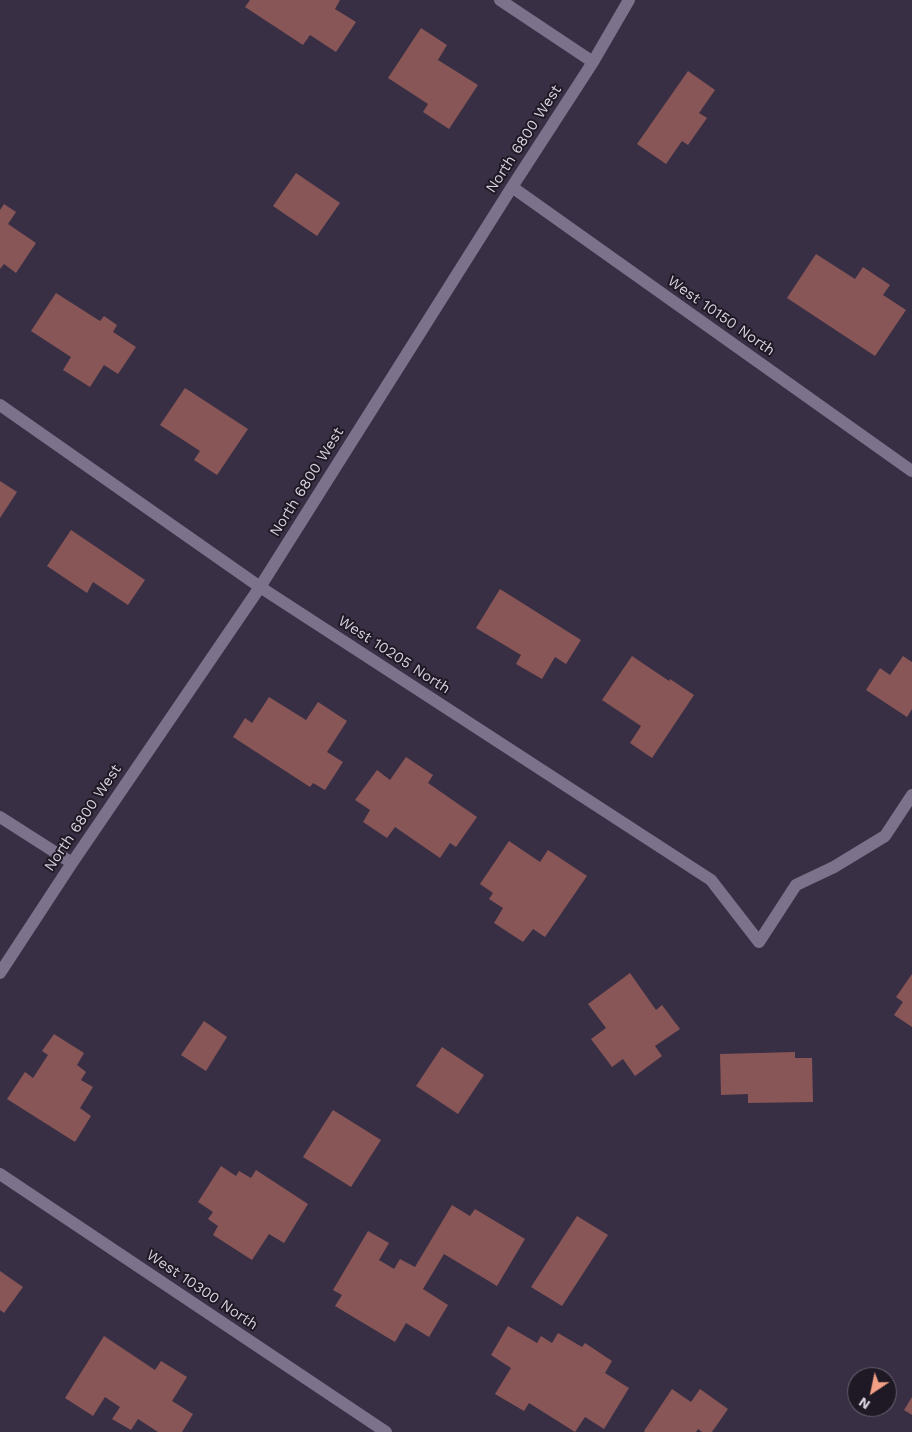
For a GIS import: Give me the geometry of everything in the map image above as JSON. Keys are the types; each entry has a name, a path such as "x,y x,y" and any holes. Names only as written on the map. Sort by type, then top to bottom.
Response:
{"street":[{"path":"500,0 593,62"},
{"name":"North 6800 West","path":"0,973 72,863 260,587 512,186 593,62 629,0"},
{"name":"West 10150 North","path":"512,186 912,471"},
{"name":"West 10205 North","path":"0,405 260,587 711,880 759,942 796,885 834,867 885,836 912,795"},
{"path":"0,817 72,863"},
{"name":"West 10300 North","path":"0,1174 386,1432"}],"building":[{"path":"250,0 340,0 335,9 356,22 336,52 310,35 303,45 245,7"},
{"path":"421,28 447,45 438,60 478,85 449,129 423,112 428,104 388,78"},
{"path":"688,71 715,90 699,113 707,118 688,145 682,141 666,164 637,144"},
{"path":"296,173 340,203 317,236 273,206"},
{"path":"4,204 16,212 8,224 36,243 16,273 4,264 0,269 0,210"},
{"path":"816,254 855,279 863,267 890,285 883,295 906,310 875,356 787,298"},
{"path":"56,293 100,321 104,316 117,325 113,332 136,347 118,374 104,365 90,387 63,370 71,357 31,331"},
{"path":"185,388 248,429 217,475 194,460 200,451 160,425"},
{"path":"0,481 17,492 0,518"},
{"path":"71,530 145,580 128,605 93,582 87,593 47,566"},
{"path":"500,589 581,640 566,664 555,657 542,679 516,664 521,655 476,628"},
{"path":"632,656 694,695 652,758 630,743 641,726 602,700"},
{"path":"903,656 912,662 912,709 907,717 866,690 880,668 890,675"},
{"path":"269,697 306,720 318,702 347,721 327,752 343,762 325,790 313,783 310,787 233,737 245,718 252,723"},
{"path":"406,757 433,775 428,783 477,817 456,847 450,843 440,858 395,827 387,838 363,822 370,810 355,800 377,770 390,780"},
{"path":"509,841 540,862 548,850 587,876 545,937 533,929 523,942 494,923 503,908 489,899 493,893 480,884"},
{"path":"630,973 656,1010 662,1005 680,1029 655,1046 662,1056 635,1076 623,1059 612,1067 591,1039 606,1028 588,1004"},
{"path":"912,974 912,1027 894,1015 903,1002 896,997"},
{"path":"204,1021 227,1037 206,1071 181,1055"},
{"path":"54,1034 84,1053 77,1065 86,1072 81,1080 93,1087 80,1108 91,1116 75,1142 7,1099 25,1072 33,1078 48,1055 42,1051"},
{"path":"442,1047 484,1075 458,1114 416,1086"},
{"path":"795,1052 795,1058 812,1058 813,1102 748,1103 748,1094 721,1095 720,1054"},
{"path":"333,1110 381,1140 351,1187 303,1157"},
{"path":"221,1166 236,1176 239,1171 251,1178 256,1170 308,1204 284,1243 269,1234 252,1260 213,1235 218,1226 208,1219 213,1212 198,1202"},
{"path":"452,1205 470,1216 475,1209 525,1239 497,1286 444,1254 423,1289 448,1305 429,1337 406,1323 395,1342 335,1306 342,1295 333,1290 368,1231 389,1243 379,1260 394,1269 400,1259 415,1267"},
{"path":"577,1216 608,1235 562,1306 531,1287"},
{"path":"0,1271 23,1287 4,1313 0,1310"},
{"path":"508,1326 537,1343 541,1336 552,1343 558,1333 582,1347 585,1343 612,1361 605,1373 629,1388 604,1429 585,1417 575,1432 529,1403 524,1411 495,1394 511,1368 491,1355"},
{"path":"104,1336 155,1370 161,1361 187,1377 172,1401 193,1414 182,1432 158,1432 138,1419 131,1430 112,1419 120,1407 105,1397 93,1416 65,1398"},
{"path":"672,1389 691,1402 700,1389 728,1409 712,1432 702,1432 698,1429 696,1432 645,1432"},
{"path":"912,1397 912,1415 904,1410"}]}
